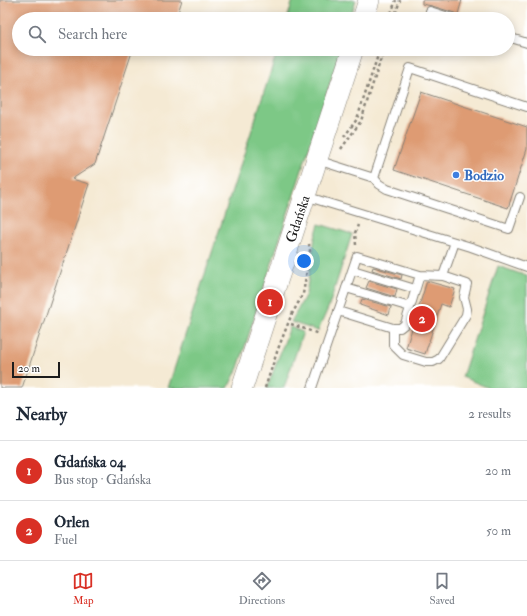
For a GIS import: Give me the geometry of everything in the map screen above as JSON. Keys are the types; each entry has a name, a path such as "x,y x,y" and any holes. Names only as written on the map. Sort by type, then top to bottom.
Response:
{"street":[{"path":"365,12 369,0"},
{"name":"Gdańska","path":"242,388 351,56"}],"lane":[{"path":"515,39 527,43"},
{"path":"374,178 410,68 527,107"},
{"path":"317,160 374,178 378,184 387,189 509,230 520,196"},
{"path":"305,196 455,242 527,266"},
{"path":"443,276 455,242"},
{"path":"312,388 357,256 420,275 443,276 467,284 464,297 467,308 466,316 439,359 433,362 426,362 403,355 393,345 393,328"},
{"path":"353,270 415,289"},
{"path":"338,311 393,328 400,328 404,324 420,275"},
{"path":"346,288 410,307"}],"path":[{"path":"392,12 396,0"},
{"path":"396,12 400,0"},
{"path":"344,138 357,119 378,56"},
{"path":"339,152 361,121 382,56"},
{"path":"355,233 358,222"},
{"path":"265,388 291,316 303,294 310,251 309,242"},
{"path":"290,324 305,329"}],"green space":[{"path":"293,0 356,0 352,12 289,12"},
{"path":"276,56 339,56 238,368 228,388 168,388"},
{"path":"319,224 352,234 329,306 318,331 291,322 306,294 315,237"},
{"path":"498,266 527,276 527,388 489,388 462,377"},
{"path":"290,327 303,332 284,388 267,388"}],"building":[{"path":"0,0 182,0 178,12 12,12 12,56 131,56 95,164 72,179 89,184 22,388 0,388"},
{"path":"422,0 462,0 459,12 452,12 422,4"},
{"path":"421,92 527,127 527,149 508,208 394,170"},
{"path":"373,267 402,275 401,279 372,270"},
{"path":"369,281 397,289 395,297 366,288"},
{"path":"427,281 455,289 449,307 441,304 425,354 406,348"},
{"path":"362,299 391,307 389,315 360,305"}],"place":[{"name":"Bodzio","path":"456,175"},
{"name":"Gdańska 04","path":"270,302"},
{"name":"Orlen","path":"422,319"}]}
